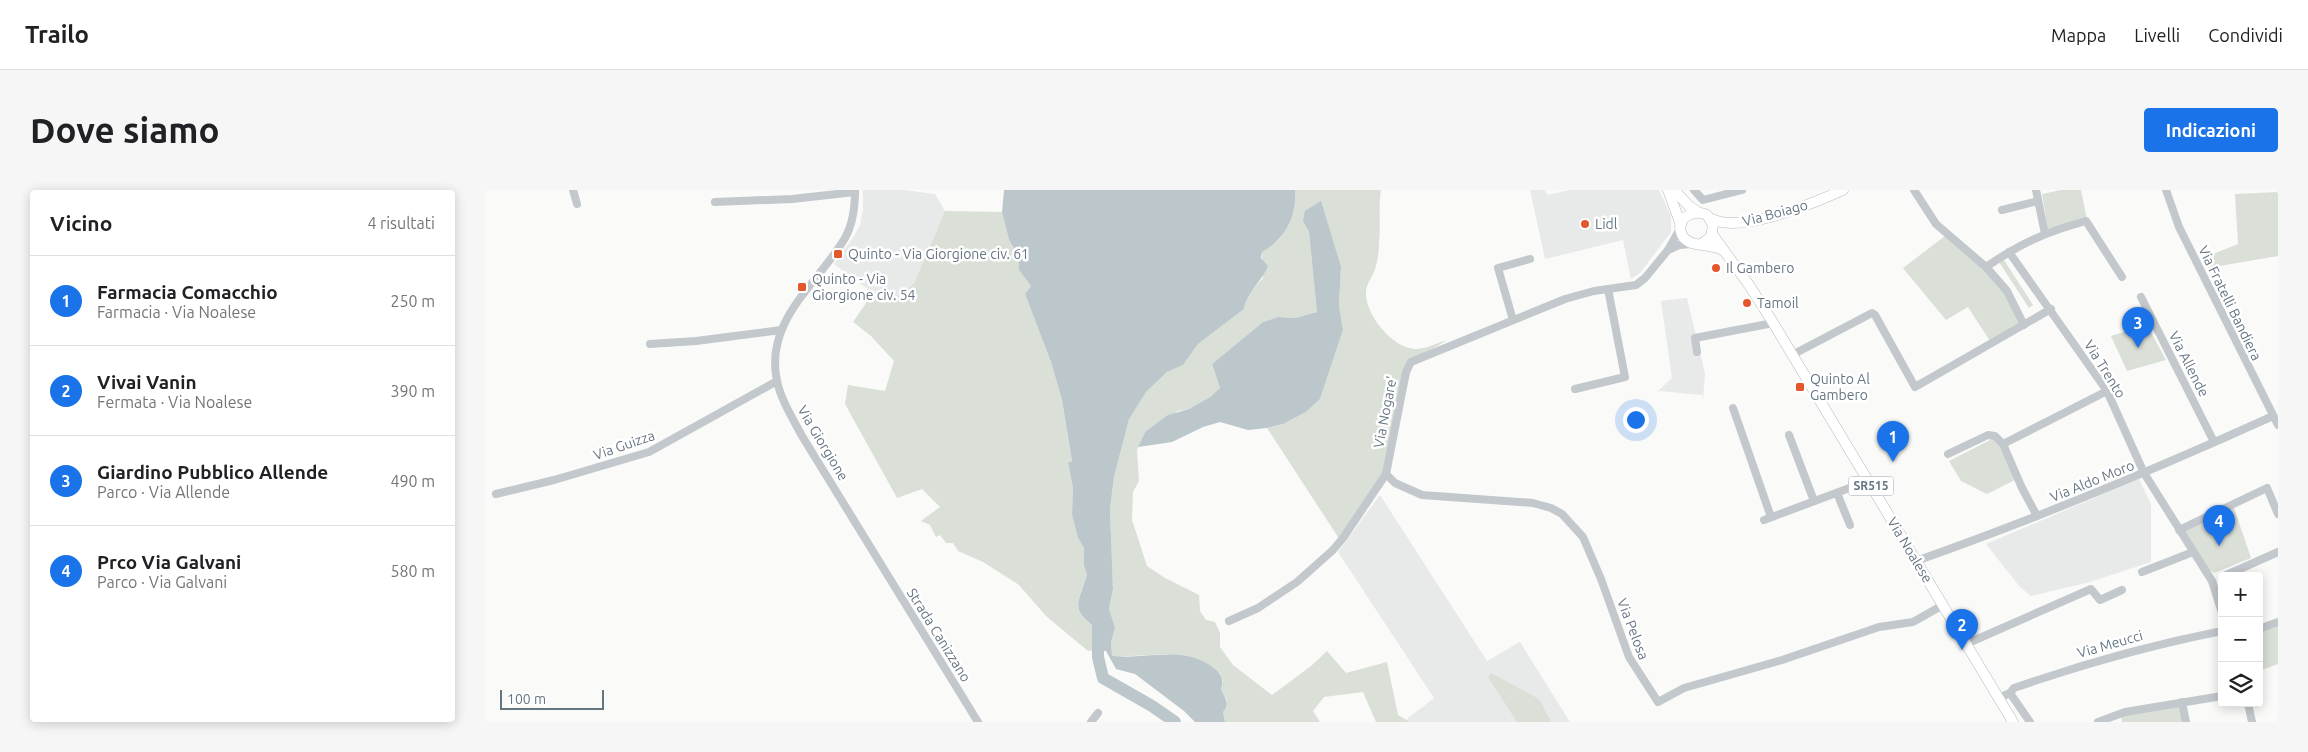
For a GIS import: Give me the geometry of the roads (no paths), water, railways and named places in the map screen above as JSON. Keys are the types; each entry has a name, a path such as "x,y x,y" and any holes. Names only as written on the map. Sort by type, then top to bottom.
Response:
{"main road":[{"path":"1668,190 1681,226 1682,236 1697,244 1723,247 1720,236 1723,230"},
{"path":"1674,190 1689,206 1710,218 1713,226 1712,234 1707,241 1697,244"},
{"name":"Via Boiago","path":"1710,218 1725,224 1734,223 1790,211 1843,190"},
{"path":"1681,226 1687,215 1697,212"},
{"name":"Via Boiago","path":"1712,234 1734,223"},
{"name":"Via Noalese","path":"1712,234 1749,284 1772,321 2013,722"}],"street":[{"path":"573,190 577,204"},
{"path":"1694,190 1702,200 1743,190"},
{"path":"1914,190 1936,224 1986,267 2007,291 2024,325"},
{"path":"2036,190 2045,234"},
{"name":"Via Fratelli Bandiera","path":"2166,190 2179,227 2278,425"},
{"name":"Via Giorgione","path":"715,202 791,199 855,191 851,222 845,238 795,303 781,330 776,348 777,381 783,398 803,436 879,561"},
{"path":"2002,210 2038,201"},
{"path":"1986,267 2009,252 2045,234 2086,221 2122,277"},
{"name":"Via Nogare'","path":"1229,621 1258,608 1297,582 1333,550 1386,474 1406,372 1411,362 1565,299 1608,289 1631,286 1641,282 1668,250 1681,226"},
{"path":"1668,250 1679,245 1697,244"},
{"name":"Via Trento","path":"2009,252 2107,391 2144,473 2212,581 2218,600"},
{"path":"1513,320 1498,268 1530,259"},
{"path":"1575,389 1625,377 1608,289"},
{"name":"Via Allende","path":"2141,297 2214,442"},
{"path":"1792,355 1872,313 1875,315 1915,387 2051,309"},
{"path":"1697,352 1695,338 1768,324 1772,321"},
{"path":"650,344 696,341 781,330"},
{"name":"Via Guizza","path":"496,494 554,480 649,452 777,381"},
{"path":"2003,444 2107,391"},
{"path":"1733,408 1768,518 1868,481"},
{"name":"Via Aldo Moro","path":"1916,561 2015,526 2144,473 2273,416"},
{"path":"1789,435 1814,501"},
{"path":"1948,454 1988,435 1995,436 2003,444 2022,488 2037,516"},
{"name":"Via Pelosa","path":"1386,474 1395,483 1422,494 1533,503 1551,508 1563,514 1583,537 1601,578 1629,657 1658,702 1684,688 1782,660 1879,627 1913,622 1943,605"},
{"path":"2179,530 2267,488 2278,514"},
{"path":"1837,493 1850,525"},
{"path":"2142,572 2193,552"},
{"path":"2232,572 2278,552"},
{"name":"Strada Canizzano","path":"879,561 977,722"},
{"path":"2212,581 2218,578"},
{"path":"1966,644 2091,589 2100,600 2122,590"},
{"path":"2263,627 2278,622"},
{"name":"Via Meucci","path":"1999,698 2010,693 2014,688 2077,666 2160,643 2218,632"},
{"path":"2010,693 2030,722"},
{"path":"2097,722 2182,702 2218,697"},
{"path":"2182,702 2186,722"},
{"path":"2248,707 2252,722"},
{"path":"1091,722 1098,713"}],"waterway":[{"path":"1098,614 1098,657 1103,678 1152,706 1175,722"}],"place":[{"name":"Lidl","path":"1585,224"},
{"name":"Quinto - Via Giorgione civ. 61","path":"838,254"},
{"name":"Il Gambero","path":"1716,268"},
{"name":"Quinto - Via Giorgione civ. 54","path":"802,287"},
{"name":"Tamoil","path":"1747,303"},
{"name":"Giardino Pubblico Allende","path":"2138,348"},
{"name":"Quinto Al Gambero","path":"1800,387"},
{"name":"Farmacia Comacchio","path":"1893,462"},
{"name":"Prco Via Galvani","path":"2219,546"},
{"name":"Vivai Vanin","path":"1962,650"}]}
